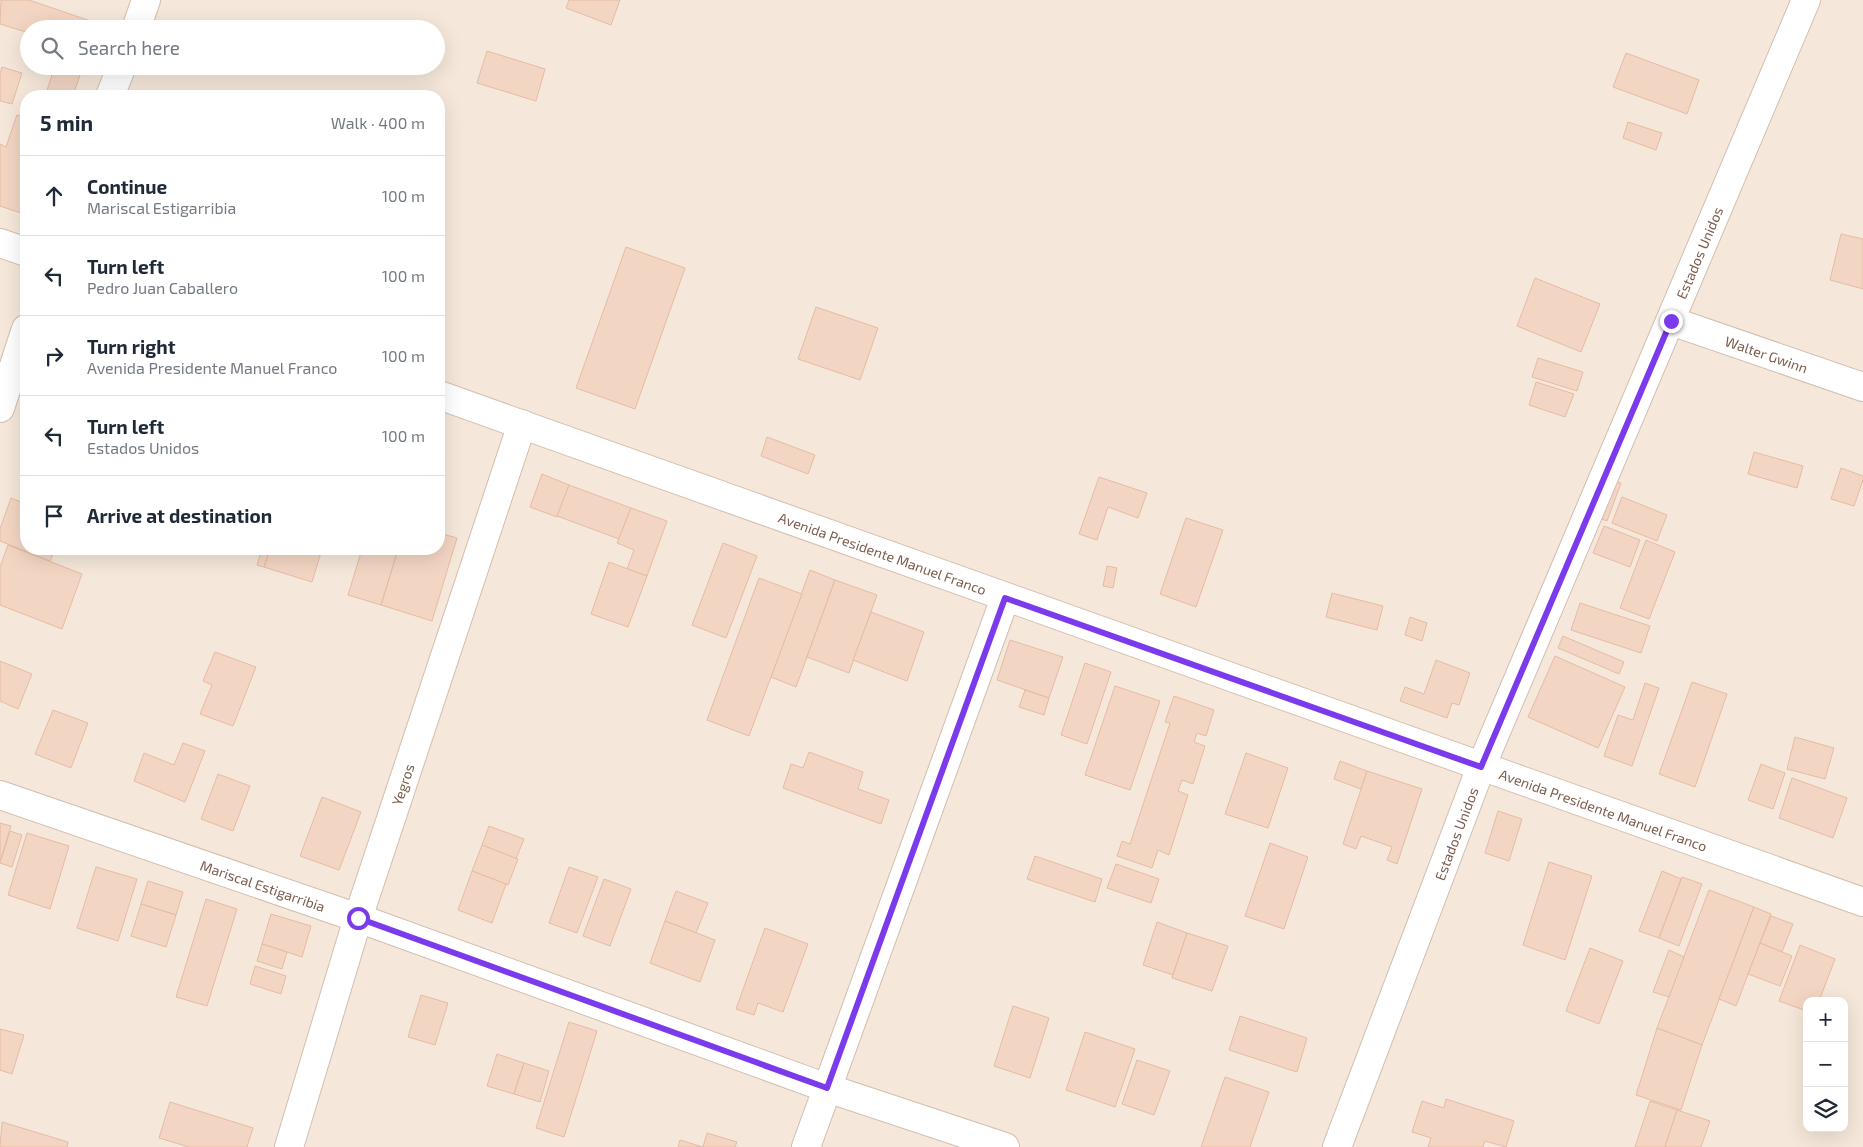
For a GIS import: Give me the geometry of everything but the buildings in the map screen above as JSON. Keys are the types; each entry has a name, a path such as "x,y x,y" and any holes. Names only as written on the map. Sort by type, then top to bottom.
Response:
{"street":[{"path":"139,20 146,0"},
{"name":"Estados Unidos","path":"1337,1147 1481,767 1806,0"},
{"path":"112,90 118,75"},
{"path":"0,243 20,250"},
{"name":"Walter Gwinn","path":"1671,321 1863,387"},
{"path":"0,408 20,347"},
{"name":"Avenida Presidente Manuel Franco","path":"445,397 1863,902"},
{"name":"Yegros","path":"289,1147 358,918 522,424"},
{"path":"806,1147 1005,598"},
{"name":"Mariscal Estigarribia","path":"0,795 358,918 827,1088 1005,1147"}],"shaded area":[{"path":"0,0 1863,0 1863,1147 0,1147"}],"route":[{"path":"358,918 827,1088 1005,598 1481,767 1671,321"}]}
